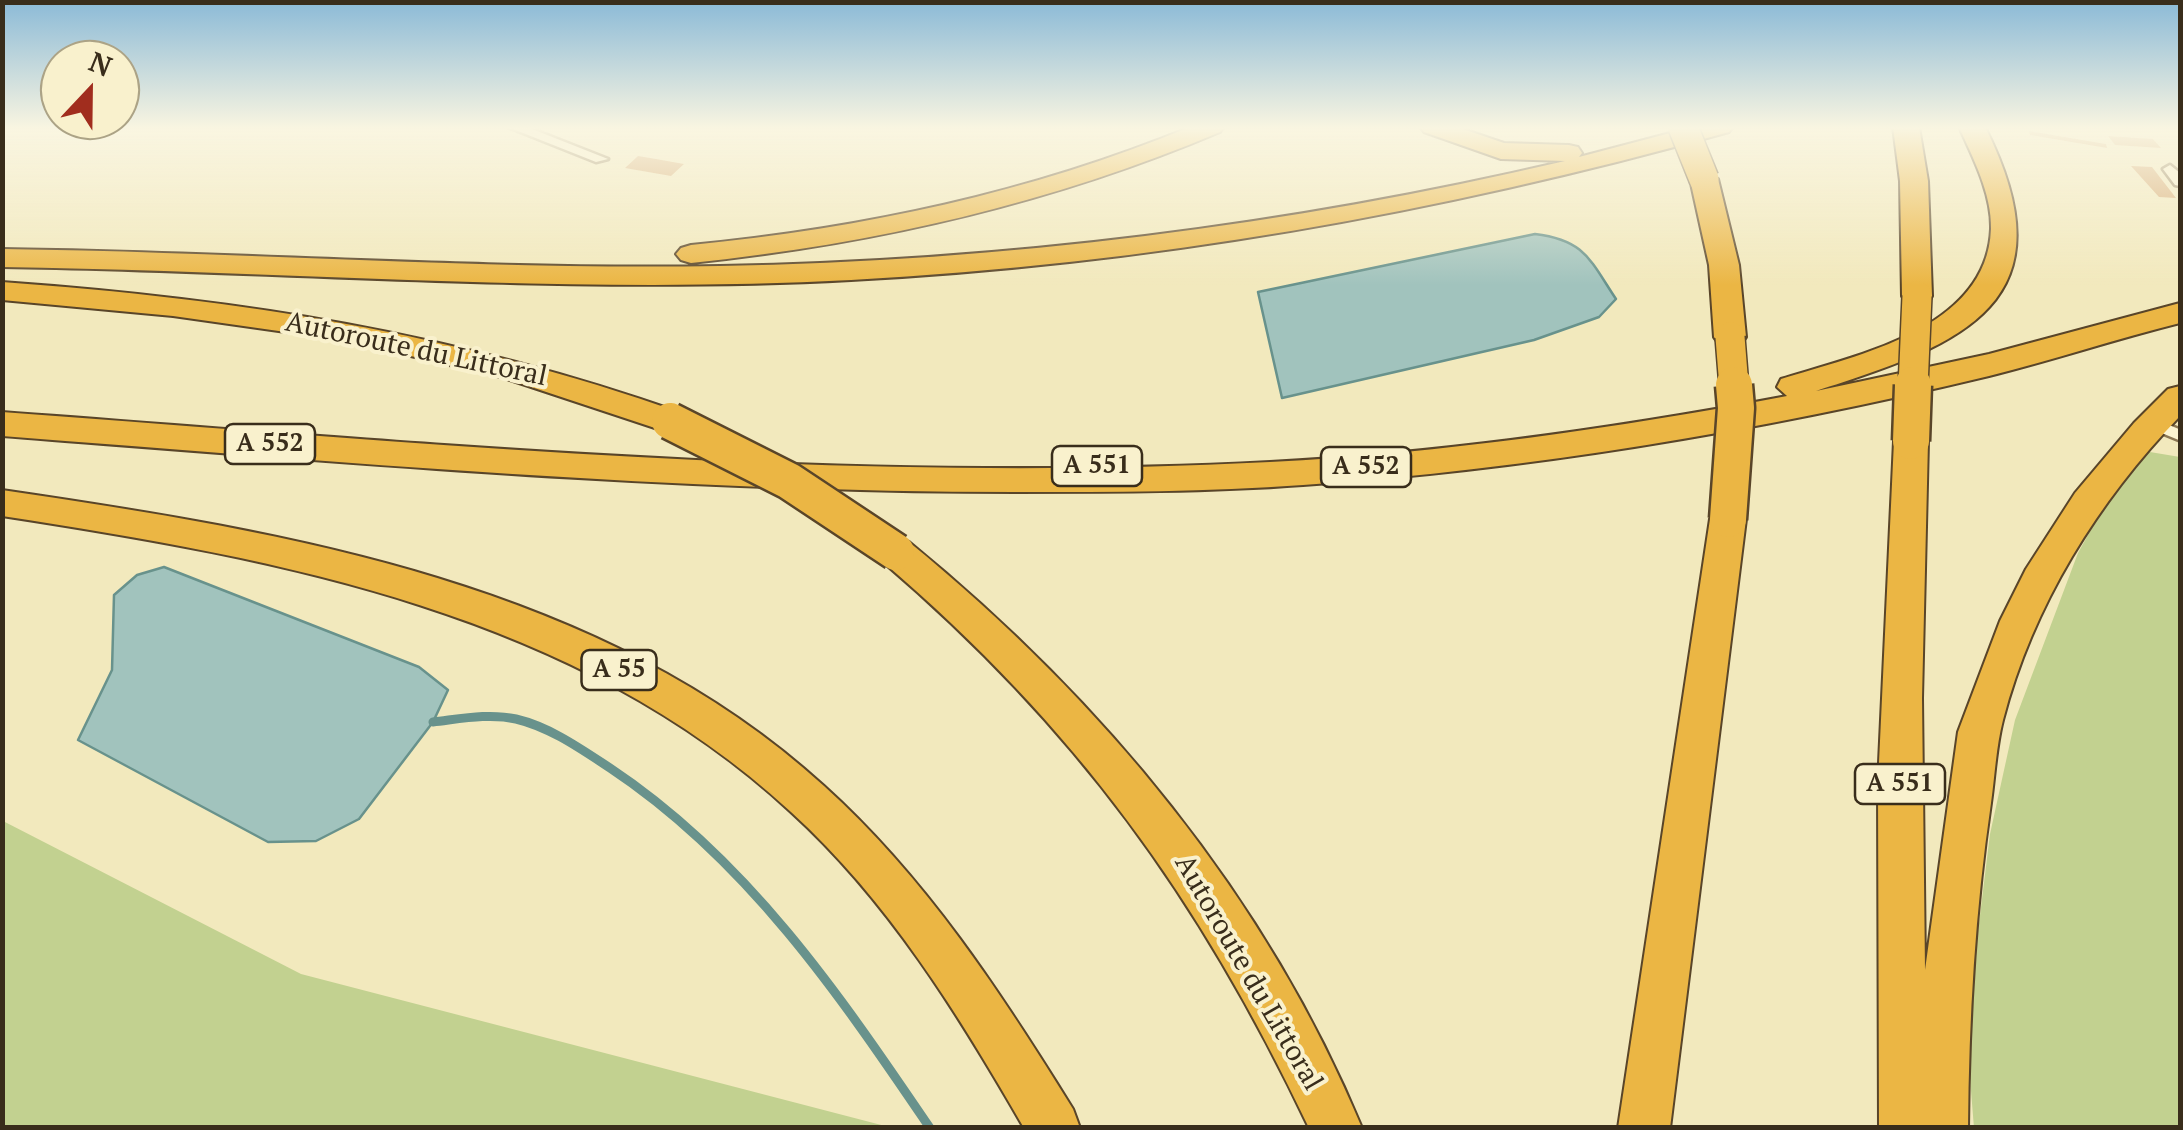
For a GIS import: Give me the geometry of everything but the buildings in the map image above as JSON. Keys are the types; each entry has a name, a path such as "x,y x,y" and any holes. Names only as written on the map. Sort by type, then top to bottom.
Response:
{"highway":[{"path":"2,258 522,262 697,254 888,227 1001,202 1069,180"},
{"path":"122,260 550,275 724,275 983,263 1304,226 1518,180"},
{"path":"1644,1128 1728,518 1736,408 1724,265 1704,180"},
{"name":"A 551","path":"1906,1128 1899,885 1901,620 1916,296 1914,180"},
{"name":"A 551","path":"537,463 1055,467 1303,458 1532,436 1702,407 1791,387 1920,342 1955,320 1982,295 2002,260 2006,230 1995,180"},
{"name":"Autoroute du Littoral","path":"2,292 174,306 385,337 543,376 670,421 789,481 896,552 1007,648 1141,800 1205,890 1273,1003 1336,1128"},
{"name":"A 552","path":"2,424 537,463 954,481 1332,470 1547,447 1788,409 1994,364 2180,312"},
{"path":"1942,1128 1944,990 1962,839 1984,714 2020,620 2050,556 2102,479 2171,418"},
{"name":"A 55","path":"2,503 213,536 338,564 467,602 622,672 696,714 804,795 862,854 939,949 1006,1046 1054,1128"}],"green space":[{"path":"2144,451 2180,457 2180,1127 1974,1128 1966,1029 1990,834 2015,720 2078,553 2114,488"},
{"path":"3,821 301,974 889,1127 3,1127"}],"water":[{"path":"1535,234 1565,241 1592,263 1616,299 1599,317 1534,340 1282,398 1258,292"},
{"path":"164,567 419,667 448,690 433,722 359,819 316,841 268,842 78,740 112,670 114,595 137,575"}],"waterway":[{"path":"433,722 495,717 529,723 576,746 659,804 705,844 787,932 861,1028 930,1128"}]}
